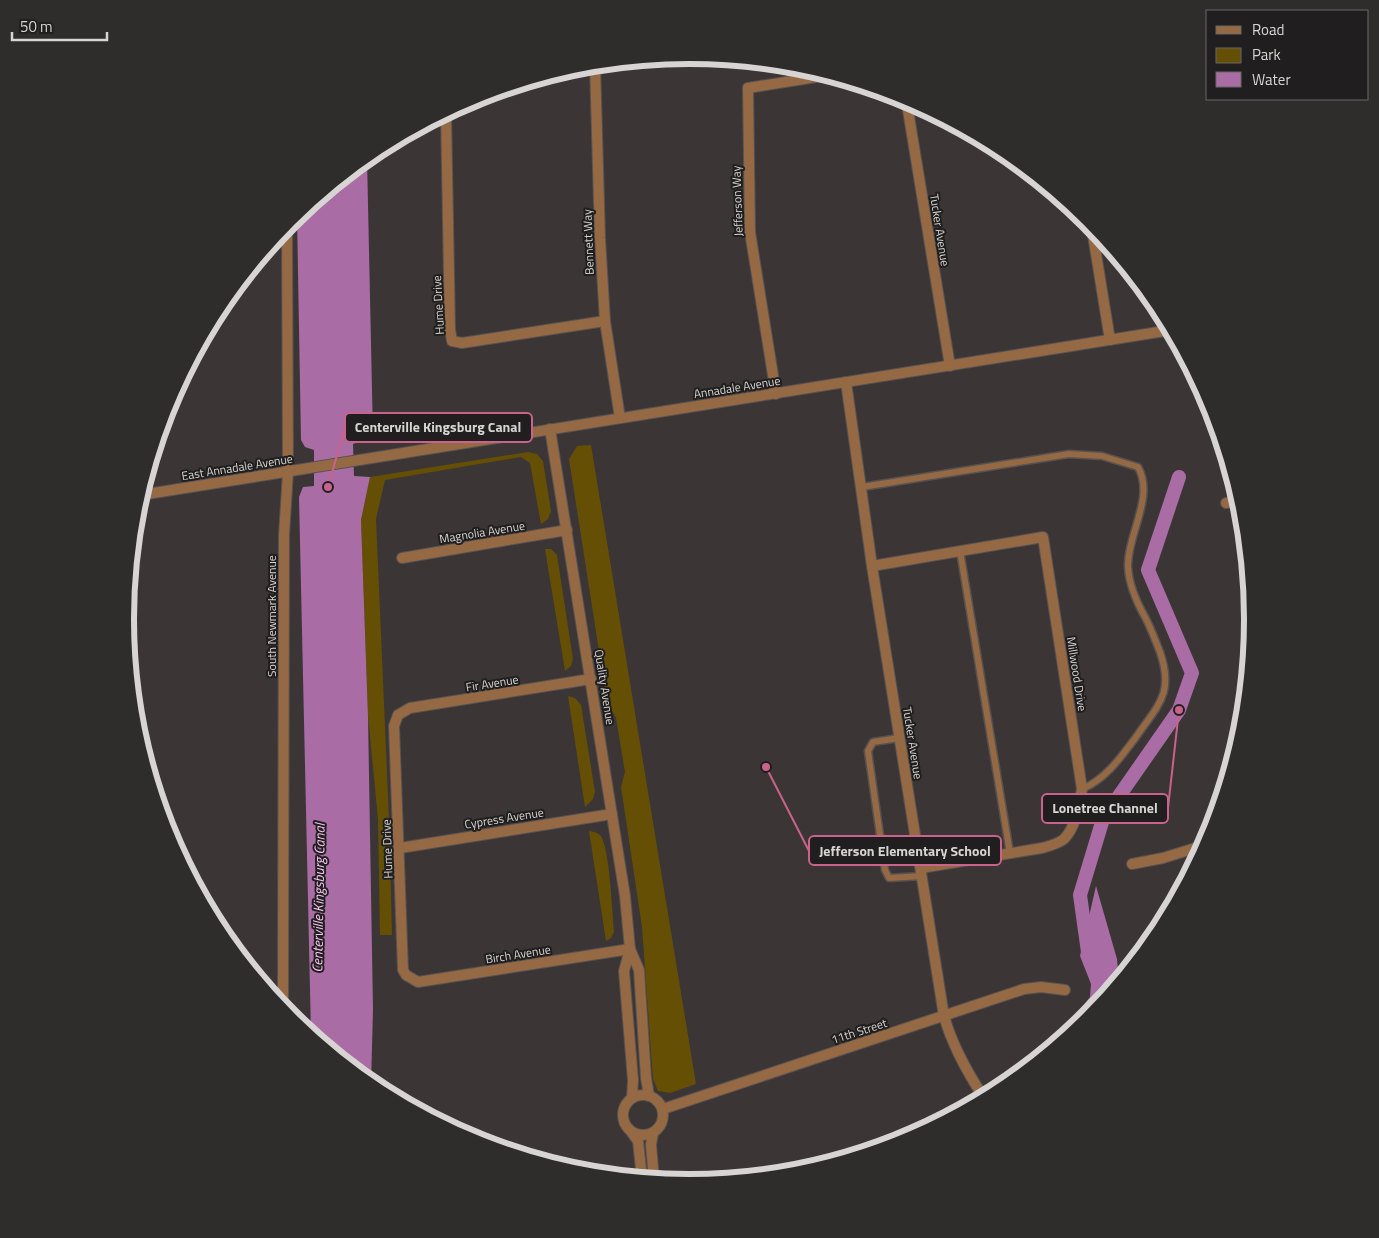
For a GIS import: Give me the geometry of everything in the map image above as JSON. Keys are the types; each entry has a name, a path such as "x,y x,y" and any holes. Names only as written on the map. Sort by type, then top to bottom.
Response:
{"street":[{"name":"Bennett Way","path":"595,72 600,238 605,321 620,418"},
{"name":"Jefferson Way","path":"776,394 750,232 748,88 812,78"},
{"name":"Tucker Avenue","path":"908,109 950,366"},
{"name":"Hume Drive","path":"446,120 450,330 452,341 462,343 605,321"},
{"name":"South Newmark Avenue","path":"283,997 284,535 288,472 287,237"},
{"path":"1094,238 1110,340"},
{"name":"Annadale Avenue","path":"307,468 1164,331"},
{"name":"Tucker Avenue","path":"846,382 872,566 944,1016 949,1034 970,1077 980,1092"},
{"name":"Quality Avenue","path":"550,430 625,896 630,949 639,970 646,1078 649,1096"},
{"name":"East Annadale Avenue","path":"149,494 307,468"},
{"path":"1226,504 1232,503"},
{"name":"Magnolia Avenue","path":"402,558 567,530"},
{"name":"Millwood Drive","path":"872,566 1043,537 1082,789 1078,809 1064,838 1042,848 922,872"},
{"name":"Fir Avenue","path":"398,715 410,708 591,679"},
{"name":"Hume Drive","path":"398,715 394,726 404,970 411,979"},
{"name":"Cypress Avenue","path":"400,848 612,814"},
{"path":"1132,864 1163,858 1194,848"},
{"name":"Quality Avenue","path":"630,949 624,972 633,1080 632,1098"},
{"name":"Birch Avenue","path":"411,979 418,982 630,949"},
{"name":"11th Street","path":"663,1109 1024,989 1041,987 1065,990"},
{"path":"632,1133 644,1136 653,1133 663,1122 663,1109 655,1098 638,1095 624,1106 623,1118 632,1133 638,1141 641,1172"},
{"path":"653,1133 651,1145 653,1173"}],"lane":[{"path":"862,487 1069,454 1102,456 1138,467 1141,472 1143,492 1130,544 1128,568 1137,604 1150,628 1165,668 1167,675 1165,689 1161,700 1123,754 1107,773 1092,785 1082,789"},
{"path":"960,552 1010,853"},
{"path":"899,738 873,742 868,750 885,870 889,878 894,879 922,872"}],"green space":[{"path":"591,445 696,1084 670,1093 658,1091 653,1079 642,927 621,787 625,772 616,718 607,702 569,459 577,446"},
{"path":"528,452 537,454 543,461 551,511 548,519 541,524 530,463 521,457 385,480 376,519 392,935 380,935 378,819 368,716 361,520 370,477"},
{"path":"545,549 551,549 557,555 573,659 571,666 565,671"},
{"path":"568,696 575,698 581,705 595,792 593,799 585,807"},
{"path":"589,831 601,836 607,857 614,932 611,938 606,941"}],"water":[{"path":"367,167 373,436 353,444 354,476 370,477 361,520 368,716 373,1010 371,1074 351,1060 311,1025 299,497 303,487 314,486 314,450 305,447 301,440 297,226 351,178"},
{"path":"1096,886 1117,959 1118,971 1080,1014 1080,1010 1090,997 1091,984 1080,956"}],"waterway":[{"path":"1088,952 1080,895 1103,819 1179,710 1192,673 1148,570 1179,477"}],"place":[{"name":"Centerville Kingsburg Canal","path":"328,487"},
{"name":"Lonetree Channel","path":"1179,710"},
{"name":"Jefferson Elementary School","path":"766,767"}]}
